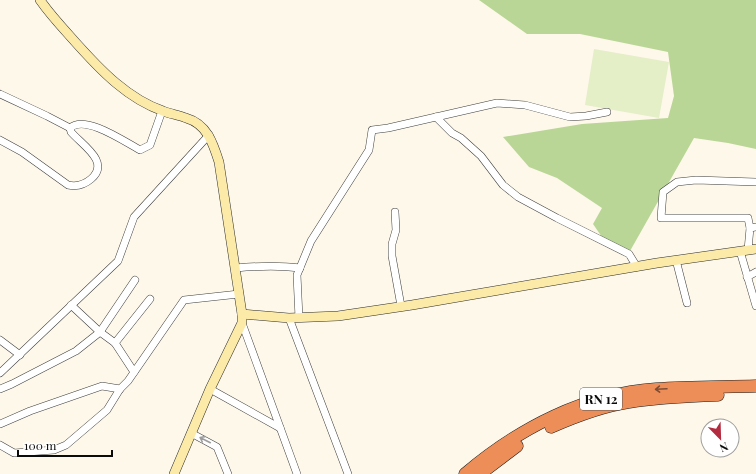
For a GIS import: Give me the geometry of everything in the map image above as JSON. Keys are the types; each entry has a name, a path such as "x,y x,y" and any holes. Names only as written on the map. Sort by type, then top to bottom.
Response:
{"highway":[{"name":"RN 12","path":"465,474 511,440 537,425 570,409 601,399 655,389 756,386"},
{"name":"RN 12","path":"480,474 516,446 544,430 573,417 602,408 628,402 654,399 756,394"}],"main road":[{"path":"40,0 85,54 115,83 133,96 162,111 196,122 202,126 209,135 219,162 236,268 242,318 174,474"},
{"path":"242,318 338,316 637,266 748,250"}],"street":[{"path":"0,94 70,128 71,132 76,138 94,155 98,167 92,179 76,187 68,185 22,152 0,140"},
{"path":"299,318 297,275 311,241 369,150 372,130 388,128 497,103 525,105 570,117 607,112"},
{"path":"70,128 74,125 80,124 90,125 108,132 140,150 150,145 162,111"},
{"path":"436,117 452,133 461,138 481,156 503,185 518,197 629,254 637,266"},
{"path":"0,373 118,261 134,217 209,135"},
{"path":"756,182 696,180 677,182 663,192 661,218 748,218 753,228 748,250 748,277 756,306"},
{"path":"395,212 396,230 392,244 392,256 401,306"},
{"path":"676,260 687,303"},
{"path":"236,268 253,266 284,266 300,268"},
{"path":"748,277 756,272"},
{"path":"0,388 12,384 76,351 100,332 135,280"},
{"path":"0,446 14,453 54,450 66,446 107,410 120,389 134,372 184,300 239,294"},
{"path":"115,343 150,299"},
{"path":"71,305 100,332 115,343 134,372"},
{"path":"242,318 297,474"},
{"path":"289,318 348,474"},
{"path":"0,340 20,354"},
{"path":"0,424 30,411 102,386 120,389"},
{"path":"210,389 280,428"},
{"path":"191,433 218,446 228,474"}],"green space":[{"path":"479,0 756,0 756,149 694,138 630,251 604,240 593,224 602,208 557,178 529,167 503,137 582,124 668,118 674,96 668,52 580,34 527,34"},
{"path":"594,49 669,62 659,118 585,105"}]}
